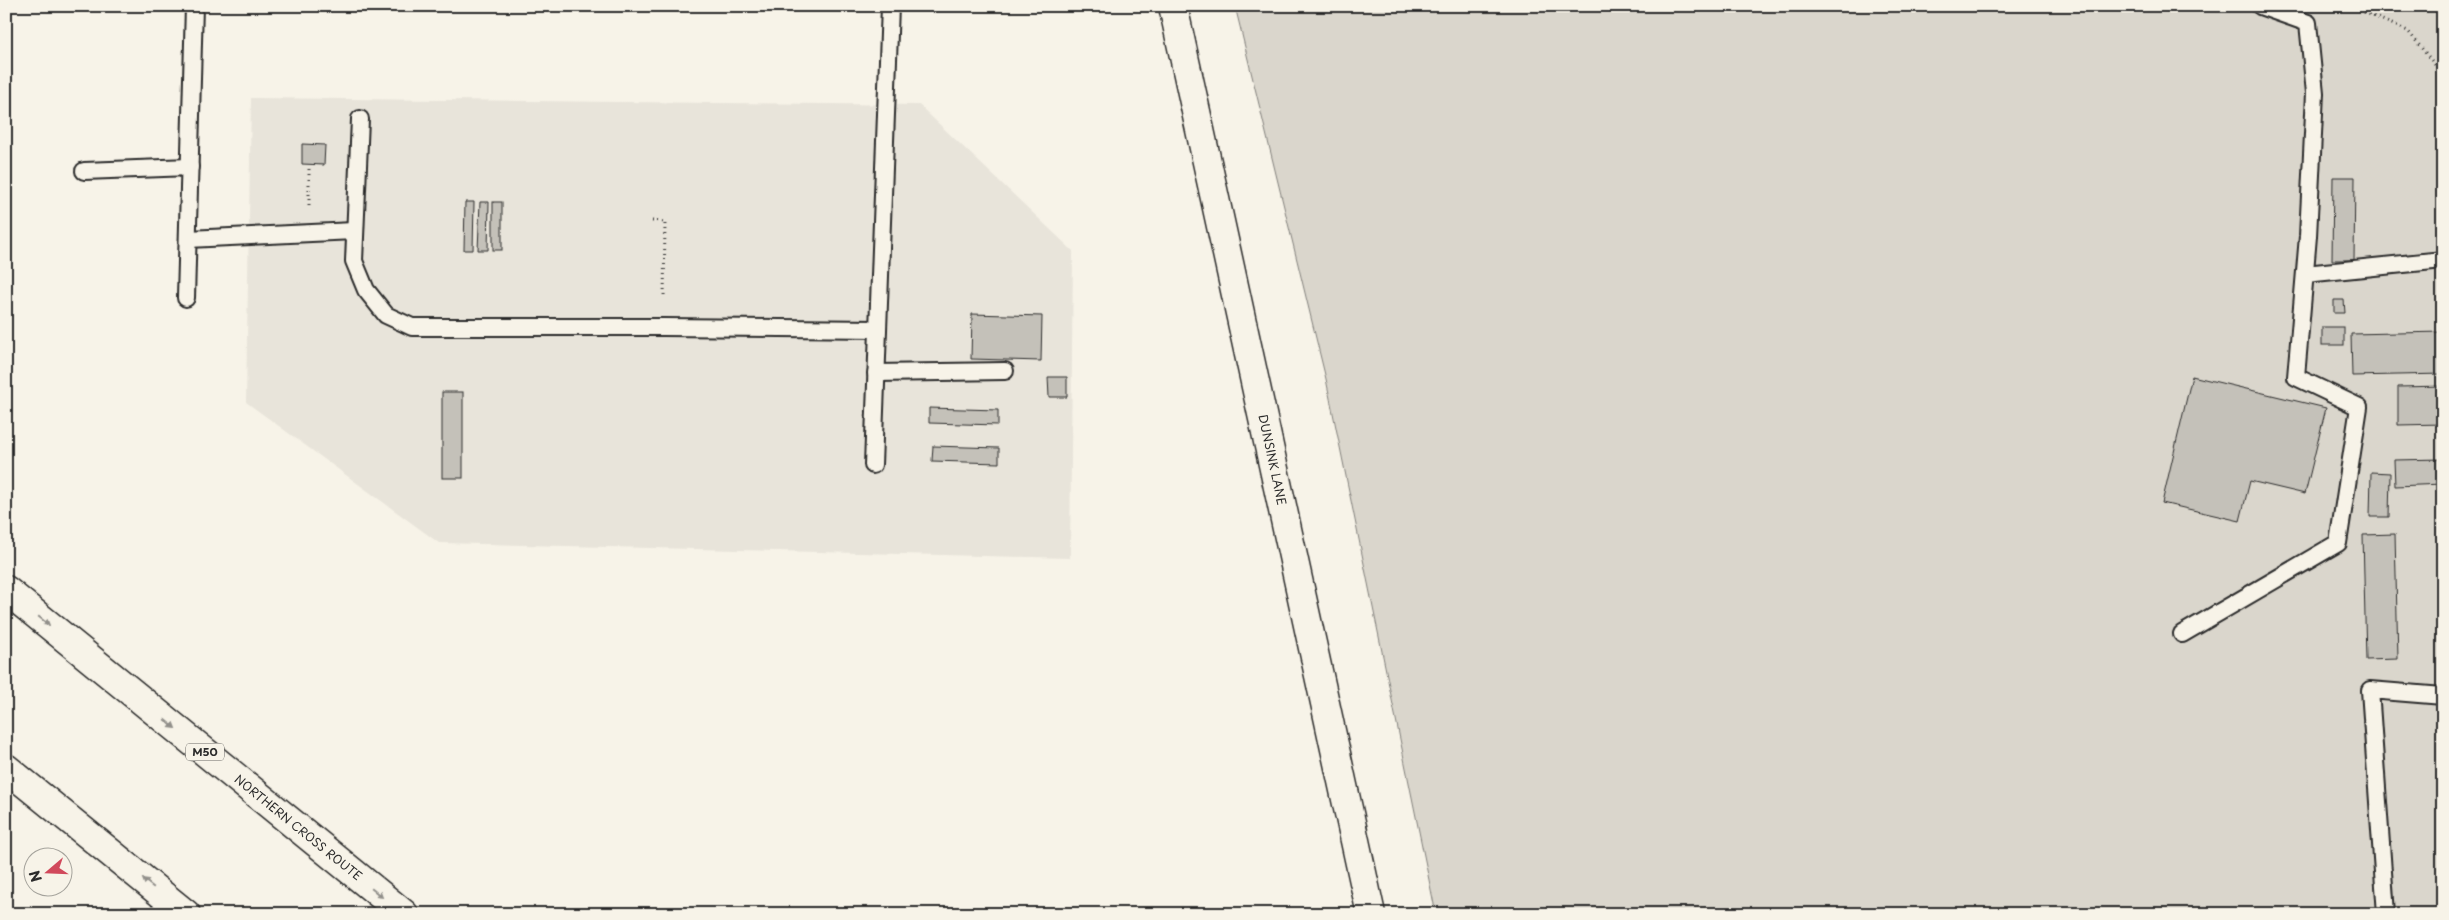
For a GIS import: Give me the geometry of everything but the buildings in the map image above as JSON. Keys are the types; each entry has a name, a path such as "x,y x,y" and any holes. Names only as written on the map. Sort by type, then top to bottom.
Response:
{"main road":[{"name":"DUNSINK LANE","path":"1173,6 1371,914"},
{"name":"NORTHERN CROSS ROUTE","path":"6,590 404,914"},
{"path":"6,768 186,914"}],"lane":[{"path":"186,298 194,6"},
{"path":"873,465 890,6"},
{"path":"1158,6 1173,6"},
{"path":"2182,634 2338,543 2359,407 2296,377 2305,274 2316,93 2308,23 2260,6"},
{"path":"360,119 354,261 366,290 386,315 412,327 664,327 878,330"},
{"path":"84,171 190,167"},
{"path":"188,239 354,231"},
{"path":"2305,274 2443,260"},
{"path":"876,373 1005,371"},
{"path":"2386,914 2370,690 2443,696"}],"path":[{"path":"2357,6 2359,10 2408,31 2443,75"},
{"path":"309,168 309,233"},
{"path":"652,221 665,222 664,327"}],"shaded area":[{"path":"1235,6 2443,6 2443,914 1436,914 1326,379"},
{"path":"251,98 919,105 1073,251 1070,558 439,543 246,402"}]}
